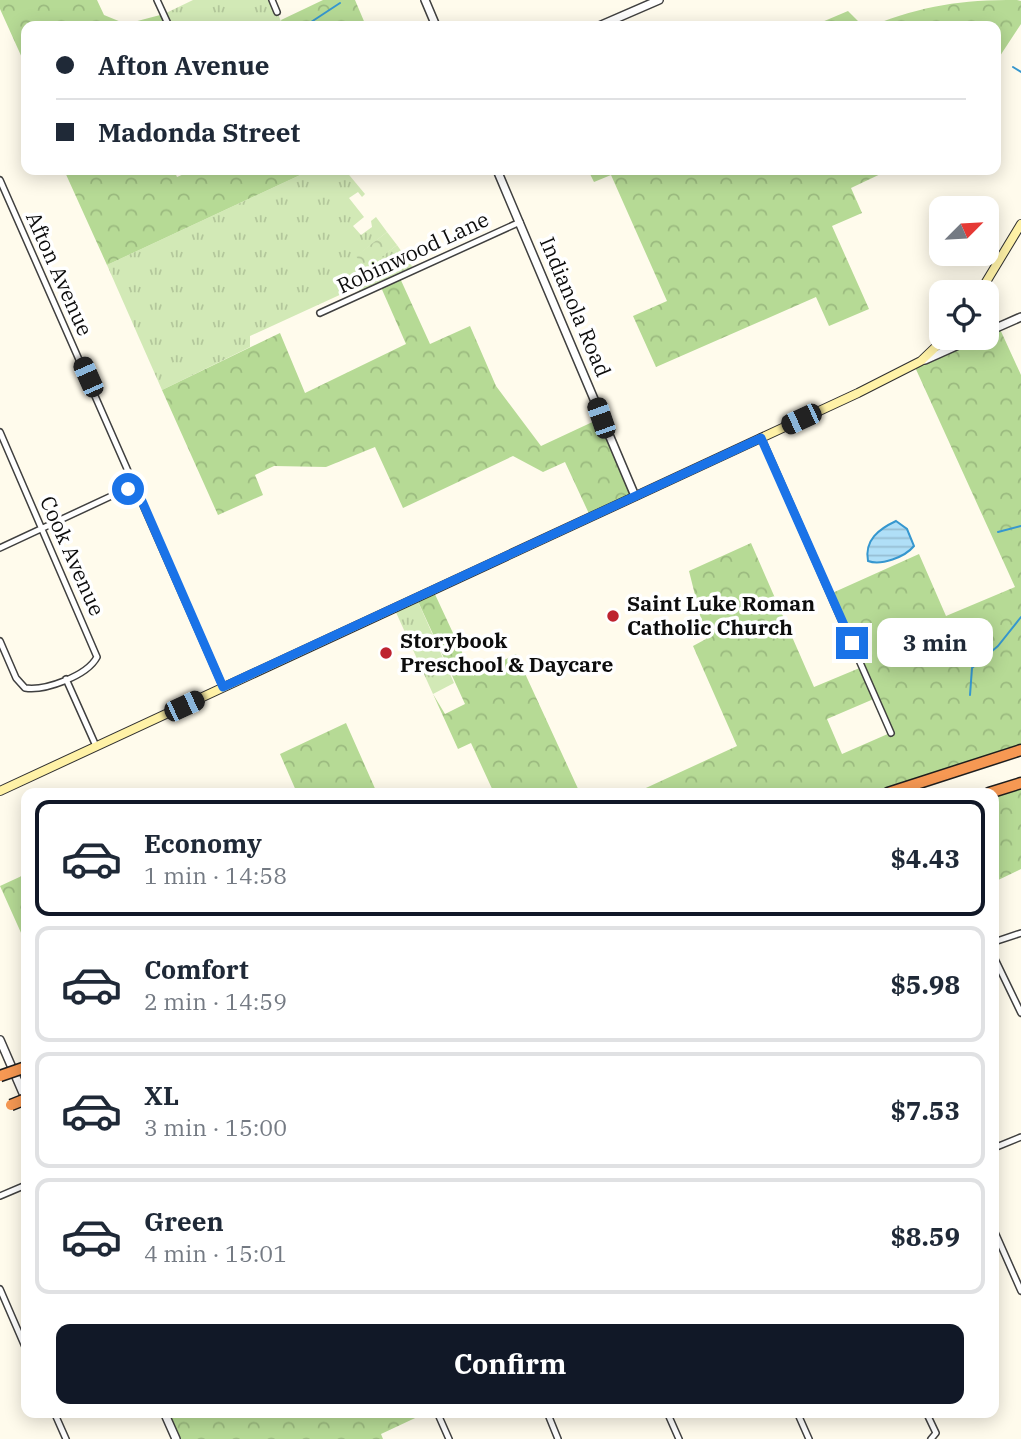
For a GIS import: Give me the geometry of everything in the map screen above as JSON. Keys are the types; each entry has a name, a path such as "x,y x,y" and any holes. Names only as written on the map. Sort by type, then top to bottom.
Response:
{"highway":[{"path":"903,788 1021,750"},
{"path":"999,790 1021,783"},
{"path":"0,1076 21,1069"}],"main road":[{"path":"988,280 1021,224"},
{"path":"0,791 761,438 921,361 932,350"}],"street":[{"path":"157,0 167,21"},
{"path":"272,0 277,12"},
{"path":"425,0 434,21"},
{"path":"611,21 659,0"},
{"name":"Indianola Road","path":"499,175 635,496"},
{"name":"Afton Avenue","path":"0,180 223,687"},
{"name":"Robinwood Lane","path":"320,313 520,222"},
{"path":"999,326 1021,317"},
{"path":"921,361 946,350"},
{"name":"Cook Avenue","path":"0,432 97,651 94,663 66,679 37,688 24,688 16,678 0,641"},
{"path":"761,438 891,733"},
{"path":"0,548 135,485"},
{"path":"66,679 96,746"},
{"path":"999,940 1021,933"},
{"path":"999,967 1021,1013"},
{"path":"0,1040 21,1088"},
{"path":"999,1146 1021,1137"},
{"path":"0,1196 21,1187"},
{"path":"999,1241 1021,1291"},
{"path":"0,1289 21,1337"},
{"path":"57,1418 66,1439"},
{"path":"167,1418 176,1439"},
{"path":"440,1418 449,1439"},
{"path":"549,1418 558,1439"},
{"path":"670,1418 679,1439"},
{"path":"800,1418 809,1439"},
{"path":"928,1418 934,1437"}],"green space":[{"path":"0,0 97,0 104,15 119,21 21,21 21,56 0,9"},
{"path":"193,0 272,0 281,21 167,21 164,14"},
{"path":"323,0 355,0 364,21 281,21"},
{"path":"978,1 1021,1 1021,24 1001,54 1001,21 886,21 943,5"},
{"path":"848,11 858,21 824,21"},
{"path":"164,14 167,21 137,21"},
{"path":"66,175 300,175 107,265"},
{"path":"300,175 349,175 365,194 362,197 358,192 349,198 364,217 353,226 361,235 372,227 371,221 376,217 387,232 357,256 365,269 397,245 414,269 361,294 357,287 250,336 250,347 162,390 107,265"},
{"path":"590,175 611,175 594,182"},
{"path":"611,175 878,175 851,188 862,213 832,226 869,309 829,326 816,297 656,367 633,316 667,301"},
{"path":"387,232 397,245 365,270 356,256"},
{"path":"399,276 430,344 470,326 496,386 541,446 601,418 635,496 591,518 565,462 543,472 513,456 403,508 375,447 326,467 274,466 255,475 263,495 218,515 162,390 280,333 305,393 406,344 380,285"},
{"path":"999,327 1021,375 1021,750 903,788 646,788 737,746 693,646 706,639 689,571 751,543 814,687 862,667 830,594 919,554 946,616 1015,587 914,365 947,350 999,350","holes":["876,698 890,733 842,754 827,719"]},
{"path":"433,590 473,676 516,654 578,788 492,788 471,743 458,749 433,694 445,714 465,704 416,597"},
{"path":"416,597 454,683 433,694 394,608"},
{"path":"346,723 375,788 295,788 280,754"},
{"path":"1021,783 1021,869 999,880 999,791"},
{"path":"21,876 21,933 0,886"},
{"path":"167,1418 415,1418 381,1434 383,1439 176,1439"}],"water":[{"path":"896,521 907,529 914,546 892,560 868,561 868,547 874,536"}],"waterway":[{"path":"313,21 340,3"},
{"path":"1013,67 1021,72"},
{"path":"998,532 1021,526"},
{"path":"970,695 972,668 998,646 1021,617"}],"place":[{"name":"Saint Luke Roman Catholic Church","path":"613,616"},
{"name":"Storybook Preschool & Daycare","path":"386,653"}],"route":[{"path":"128,489 135,485 223,687 761,438 852,643"}]}
